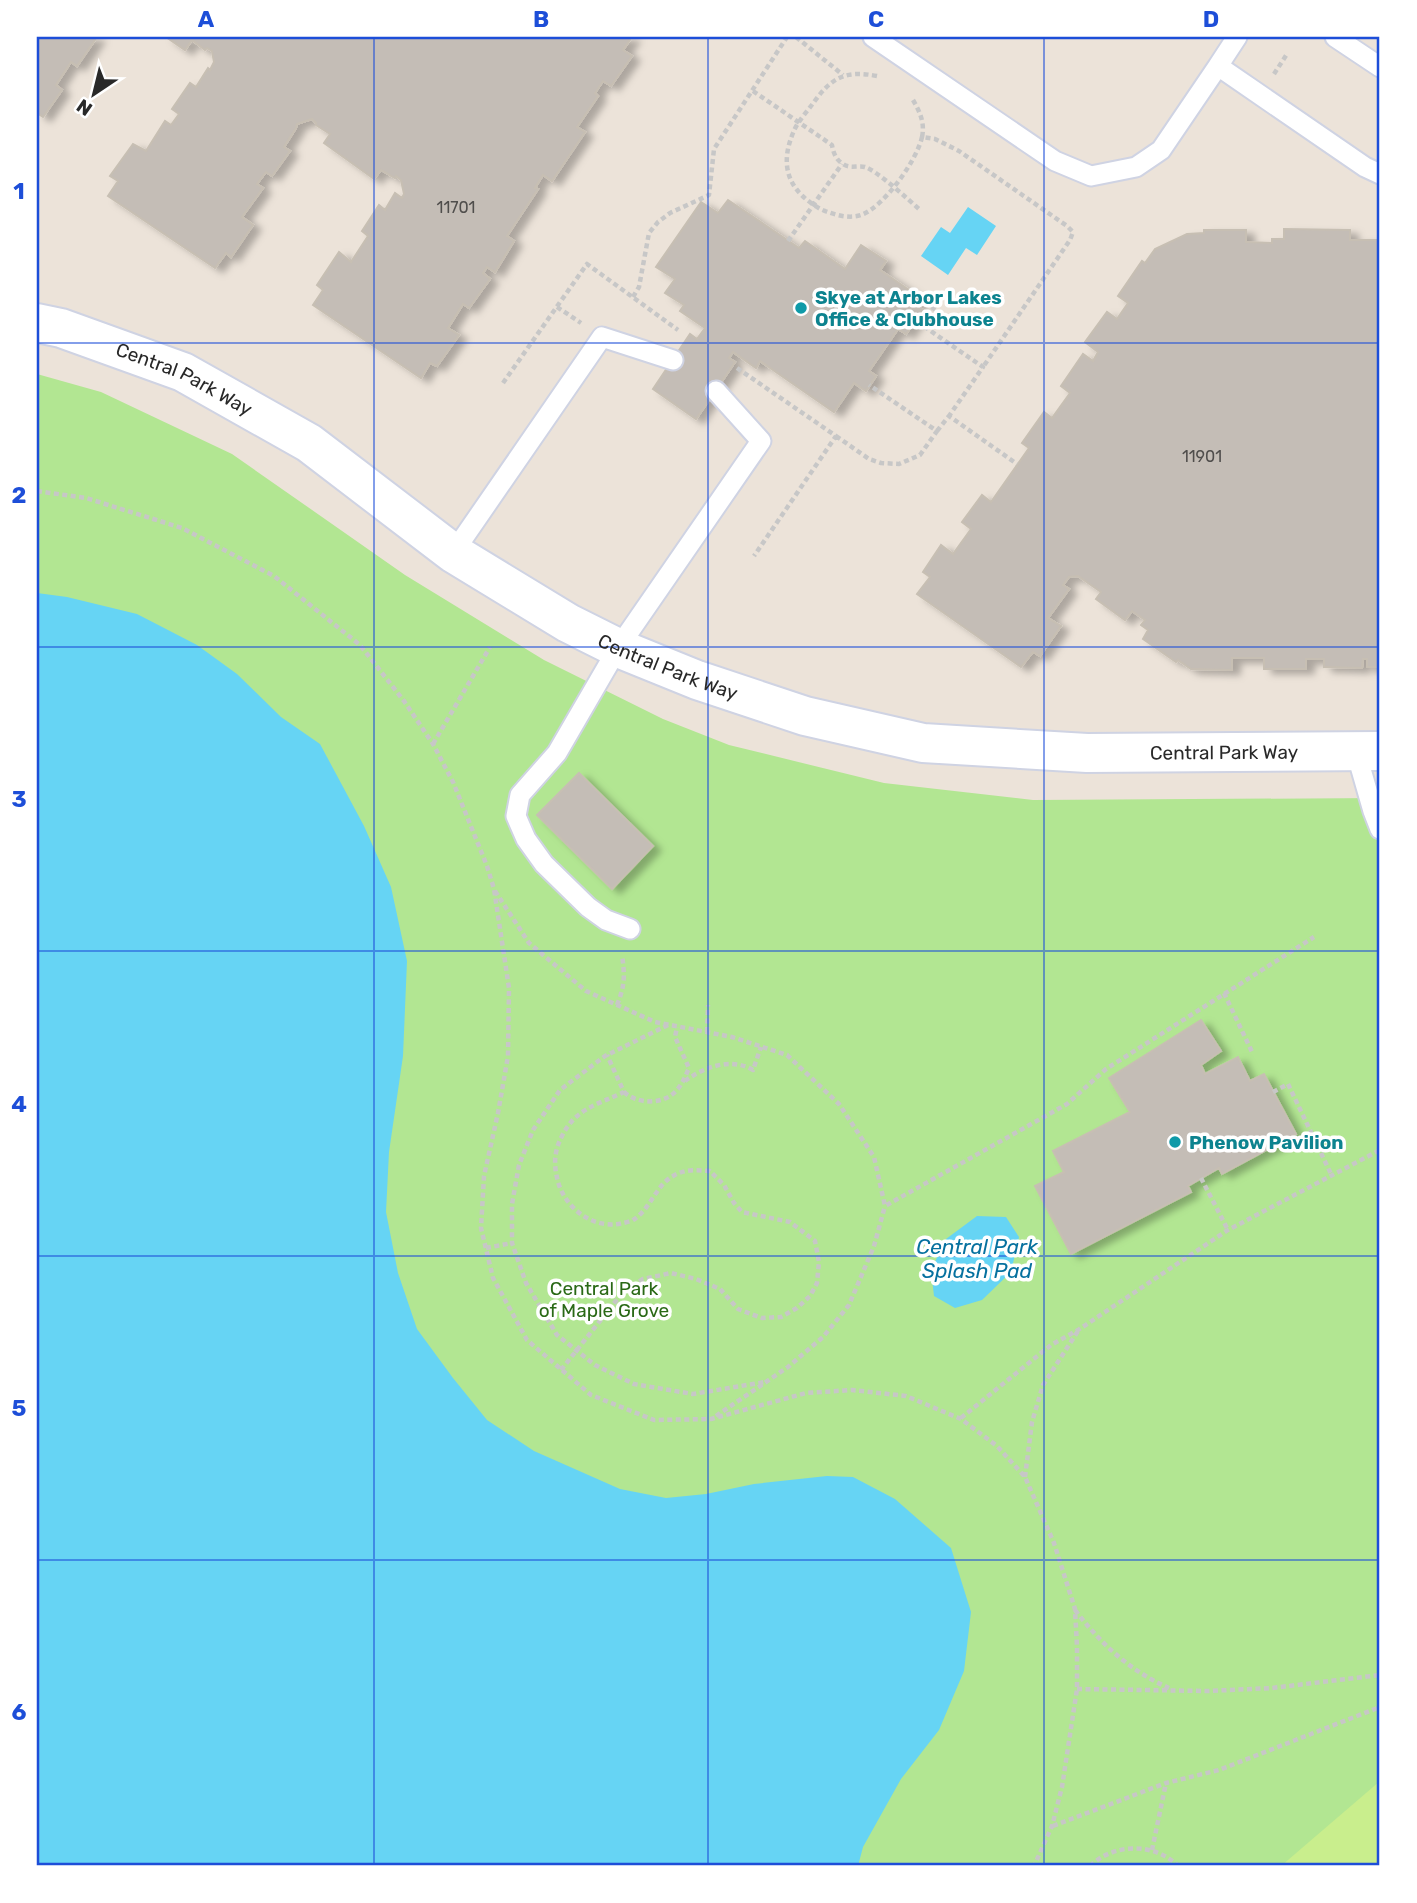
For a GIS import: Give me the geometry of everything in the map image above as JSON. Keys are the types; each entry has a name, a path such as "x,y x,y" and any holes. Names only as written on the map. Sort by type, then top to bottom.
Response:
{"street":[{"name":"Central Park Way","path":"37,323 61,328 183,372 309,443 453,553 568,624 618,648 697,680 806,716 923,743 1087,753 1368,752"}],"lane":[{"path":"873,37 1055,160 1091,176 1136,167 1161,150 1237,37"},
{"path":"1335,37 1380,68"},
{"path":"1218,66 1365,167 1380,174"},
{"path":"453,553 602,337 673,360"},
{"path":"626,928 606,920 589,907 544,864 526,839 516,816 520,795 557,753 618,648 761,441 716,391"},
{"path":"1368,752 1373,811 1380,829"}],"path":[{"path":"634,297 642,275 649,233 670,213 709,195 714,149 787,37"},
{"path":"796,37 843,75"},
{"path":"884,79 859,73 843,75 829,85 793,130 787,170 792,184 820,210 842,216 861,215 894,187 919,149 922,137 921,113 913,100"},
{"path":"753,91 832,145 833,153 842,164 866,167 919,209"},
{"path":"733,366 869,458 881,463 899,464 920,455 983,367 1073,232 959,151 935,139 922,137"},
{"path":"788,241 842,164"},
{"path":"935,306 922,325 983,367"},
{"path":"869,385 937,431"},
{"path":"949,416 1017,464"},
{"path":"754,556 836,436"},
{"path":"37,491 86,498 182,528 274,576 360,645 404,701 433,744 453,782 494,889 509,988 508,1056 484,1176 481,1227 493,1278 527,1340 591,1395 654,1420 711,1419 806,1393 852,1390 906,1395 961,1419 997,1446 1025,1477 1054,1543 1075,1609 1077,1647 1077,1689 1062,1787 1052,1826 1034,1866"},
{"path":"433,744 490,648"},
{"path":"494,889 529,943 586,991 656,1022 732,1037 787,1055 839,1104 874,1157 885,1206 874,1247 849,1305 823,1337 788,1367 711,1419"},
{"path":"617,1005 625,976 621,946 626,928"},
{"path":"885,1206 1067,1104 1107,1069 1314,937"},
{"path":"1224,993 1254,1054"},
{"path":"706,1032 709,1005"},
{"path":"669,1025 607,1055 561,1090 533,1129 519,1165 512,1204 512,1243 526,1283 557,1335 595,1365 634,1384 693,1394 765,1382"},
{"path":"607,1055 624,1092 630,1097 657,1101 673,1095 684,1081 689,1068 675,1037 677,1027"},
{"path":"684,1081 696,1073 722,1065 749,1067 753,1070 761,1047"},
{"path":"1273,1092 1287,1084 1331,1174"},
{"path":"561,1370 623,1292 643,1279 671,1273 696,1279 720,1289 738,1309 762,1318 781,1317 797,1308 810,1296 817,1283 819,1262 815,1241 790,1222 742,1212 724,1185 710,1171 691,1169 672,1176 633,1220 614,1225 593,1222 574,1208 562,1193 555,1173 555,1153 561,1136 570,1122 582,1112 624,1092"},
{"path":"961,1419 1051,1345 1078,1330 1228,1230 1380,1150"},
{"path":"1201,1178 1228,1230"},
{"path":"485,1248 512,1243"},
{"path":"1025,1477 1032,1422 1044,1385 1078,1330"},
{"path":"1075,1609 1090,1630 1129,1666 1173,1690"},
{"path":"1077,1689 1208,1691 1272,1688 1380,1675"},
{"path":"1052,1826 1166,1783 1219,1770 1380,1707"},
{"path":"1152,1850 1166,1783"},
{"path":"1090,1866 1111,1852 1131,1847 1152,1850 1171,1859 1178,1866"}],"green space":[{"name":"Central Park of Maple Grove","path":"37,374 101,392 232,454 405,575 544,660 663,719 729,745 884,783 1033,800 1380,798 1380,1866 37,1866"},
{"path":"1380,1781 1380,1866 1281,1866"}],"water":[{"path":"968,207 996,226 977,255 966,248 948,275 921,256 941,227 950,233"},
{"path":"37,593 67,597 137,614 197,645 237,674 281,717 320,744 364,826 391,887 407,961 403,1056 389,1152 386,1212 398,1273 417,1329 487,1420 534,1451 620,1489 666,1498 706,1494 754,1484 827,1476 853,1477 895,1499 951,1548 971,1612 964,1671 939,1730 901,1779 863,1847 858,1866 37,1866"},
{"name":"Central Park Splash Pad","path":"977,1216 1006,1217 1019,1237 1011,1272 982,1300 955,1308 934,1296 931,1270 946,1239"}],"building":[{"path":"37,37 97,37 77,66 71,62 56,85 62,90 43,117 37,113"},
{"path":"166,37 632,37 623,50 632,56 611,86 603,81 595,93 598,96 577,127 585,132 552,181 543,175 535,188 538,189 507,236 514,241 495,272 487,267 483,273 490,279 469,308 463,304 448,328 459,335 437,366 430,363 421,378 313,305 323,290 317,285 339,252 351,262 368,236 362,231 379,205 385,210 395,193 402,198 404,194 401,180 396,176 395,178 381,170 374,179 324,143 330,134 312,119 297,124 284,147 290,151 272,176 266,172 257,184 263,188 242,217 253,225 231,257 226,253 215,268 108,196 118,181 110,176 133,144 146,151 165,121 171,125 179,114 172,109 190,83 196,87 214,62 212,51 207,48 205,50 192,40 185,50"},
{"name":"Skye at Arbor Lakes Office & Clubhouse","path":"728,200 799,248 805,241 845,269 861,245 886,261 880,270 919,297 914,304 923,310 906,334 898,329 869,371 876,376 866,391 854,383 834,412 760,361 756,368 733,352 729,358 735,362 696,419 653,389 690,334 697,339 705,328 680,311 684,305 665,293 675,279 656,267 701,202 718,213"},
{"path":"1284,229 1350,230 1350,240 1380,240 1380,667 1367,667 1367,659 1363,659 1362,668 1324,667 1324,659 1306,659 1306,669 1264,669 1264,658 1232,658 1232,670 1191,669 1143,639 1148,630 1141,625 1145,620 1132,611 1125,620 1096,599 1101,592 1078,576 1069,577 1063,585 1069,589 1048,618 1061,626 1040,656 1033,652 1021,667 917,594 930,577 923,572 941,545 953,554 971,529 962,522 982,495 991,502 1029,448 1022,443 1044,412 1052,418 1070,393 1061,386 1083,354 1093,361 1098,352 1085,342 1107,312 1117,319 1128,303 1118,296 1142,261 1145,263 1155,249 1187,234 1204,233 1204,230 1246,230 1246,242 1272,243 1272,239 1284,239"},
{"path":"579,773 653,846 612,889 537,815"},
{"name":"Phenow Pavilion","path":"1201,1020 1221,1051 1201,1065 1205,1074 1238,1057 1250,1081 1264,1074 1296,1134 1222,1174 1219,1168 1188,1186 1191,1192 1071,1254 1035,1186 1064,1172 1053,1151 1130,1112 1109,1078"}],"place":[{"name":"Skye at Arbor Lakes Office & Clubhouse","path":"801,308"},
{"name":"Phenow Pavilion","path":"1175,1142"}]}
